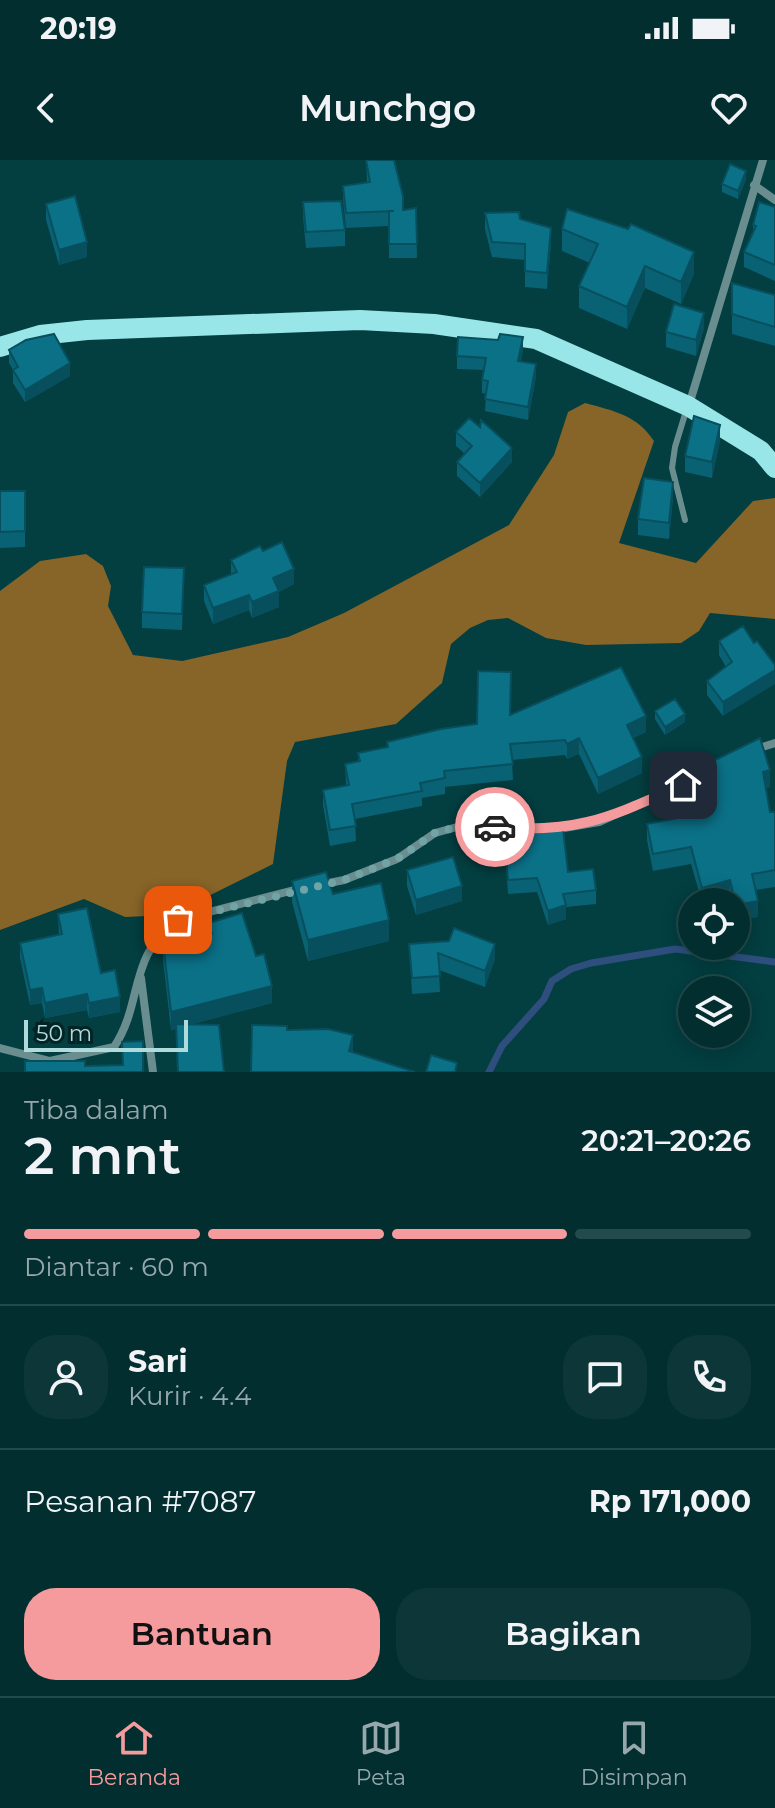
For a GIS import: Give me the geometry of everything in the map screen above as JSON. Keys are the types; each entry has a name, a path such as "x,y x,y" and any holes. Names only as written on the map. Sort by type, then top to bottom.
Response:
{"main road":[{"path":"0,347 40,335 87,330 360,320 434,324 536,339 688,406 761,451 775,468"}],"street":[{"path":"688,406 763,160"},
{"path":"754,185 775,200"},
{"path":"741,754 775,743"},
{"path":"0,1048 50,1061 114,1047 145,953 161,932 178,920 344,880 397,859 435,833 468,824 558,829 599,822 706,773"},
{"path":"140,974 153,1072"}],"lane":[{"path":"685,520 672,468 688,406"}],"shaded area":[{"path":"585,403 632,420 654,441 619,543 696,563 753,501 775,498 775,619 710,613 699,631 681,643 586,645 546,638 508,618 488,620 470,628 451,644 442,683 396,724 295,742 287,761 273,864 170,915 125,917 84,899 0,930 0,591 40,561 86,554 103,566 111,586 108,606 133,655 182,661 288,637 344,613 509,525 554,455 568,412"}],"building":[{"path":"366,160 394,160 403,196 403,210 416,208 417,244 389,244 389,211 346,213 343,186 370,182"},
{"path":"730,164 746,171 738,191 722,184"},
{"path":"75,196 87,242 59,250 46,204"},
{"path":"341,201 345,230 306,232 303,202"},
{"path":"759,202 775,207 775,265 744,252 756,226 753,225"},
{"path":"567,209 628,229 631,224 694,252 681,282 645,266 627,307 579,286 598,244 562,229"},
{"path":"519,212 520,219 551,228 547,273 525,271 525,244 492,242 485,213"},
{"path":"732,283 775,295 775,327 732,314"},
{"path":"674,304 704,313 696,340 666,332"},
{"path":"54,334 70,363 25,390 13,370 18,367 9,350 26,340"},
{"path":"500,334 523,337 518,361 536,364 528,407 485,399 488,381 482,380 486,358 457,356 458,337 498,340"},
{"path":"694,416 720,425 712,462 685,456"},
{"path":"469,418 480,427 481,420 512,448 480,483 457,462 472,446 456,432"},
{"path":"644,478 673,482 669,523 638,519"},
{"path":"0,491 25,491 25,531 0,532"},
{"path":"282,542 294,569 273,578 279,591 252,602 249,595 213,608 204,585 237,572 231,560 260,546 263,551"},
{"path":"144,567 184,568 182,614 142,612"},
{"path":"743,626 775,665 775,670 723,702 707,681 732,662 719,641"},
{"path":"621,667 646,716 627,725 642,757 598,778 579,738 567,744 565,740 510,744 513,764 444,771 445,778 420,783 422,791 352,804 356,826 330,830 323,790 349,785 345,764 360,761 358,753 388,747 387,742 477,724 478,671 511,672 510,715"},
{"path":"675,699 685,714 665,727 655,711"},
{"path":"760,738 770,770 763,772 770,812 775,812 775,870 752,874 758,901 750,902 750,888 732,888 730,880 702,888 691,847 653,854 647,824 682,817 679,798 700,794 689,773"},
{"path":"563,829 568,872 593,869 596,890 563,894 566,905 548,911 537,878 508,880 504,834"},
{"path":"453,857 462,886 416,900 407,870"},
{"path":"326,872 333,894 381,883 389,920 308,940 292,881"},
{"path":"87,908 101,973 115,970 120,997 89,1003 87,994 45,1003 42,988 30,990 20,943 62,934 58,914"},
{"path":"242,913 256,956 264,954 272,986 171,1012 163,942 212,934 209,923"},
{"path":"454,928 495,944 485,971 438,953 440,976 412,978 409,944 449,941"},
{"path":"176,1024 219,1025 224,1072 178,1072"},
{"path":"252,1025 287,1026 287,1030 328,1029 353,1035 349,1051 415,1072 251,1072"},
{"path":"143,1041 143,1072 25,1072 25,1061 85,1061 85,1066 123,1065 122,1042"},
{"path":"431,1055 457,1063 455,1072 426,1072"}],"waterway":[{"path":"489,1072 502,1046 544,999 552,981 571,969 675,949 775,962"}],"way so far":[{"path":"178,920 288,891 344,880 397,859 435,833 468,824 495,827"}],"route":[{"path":"495,827 558,829 599,822 683,785"}]}
